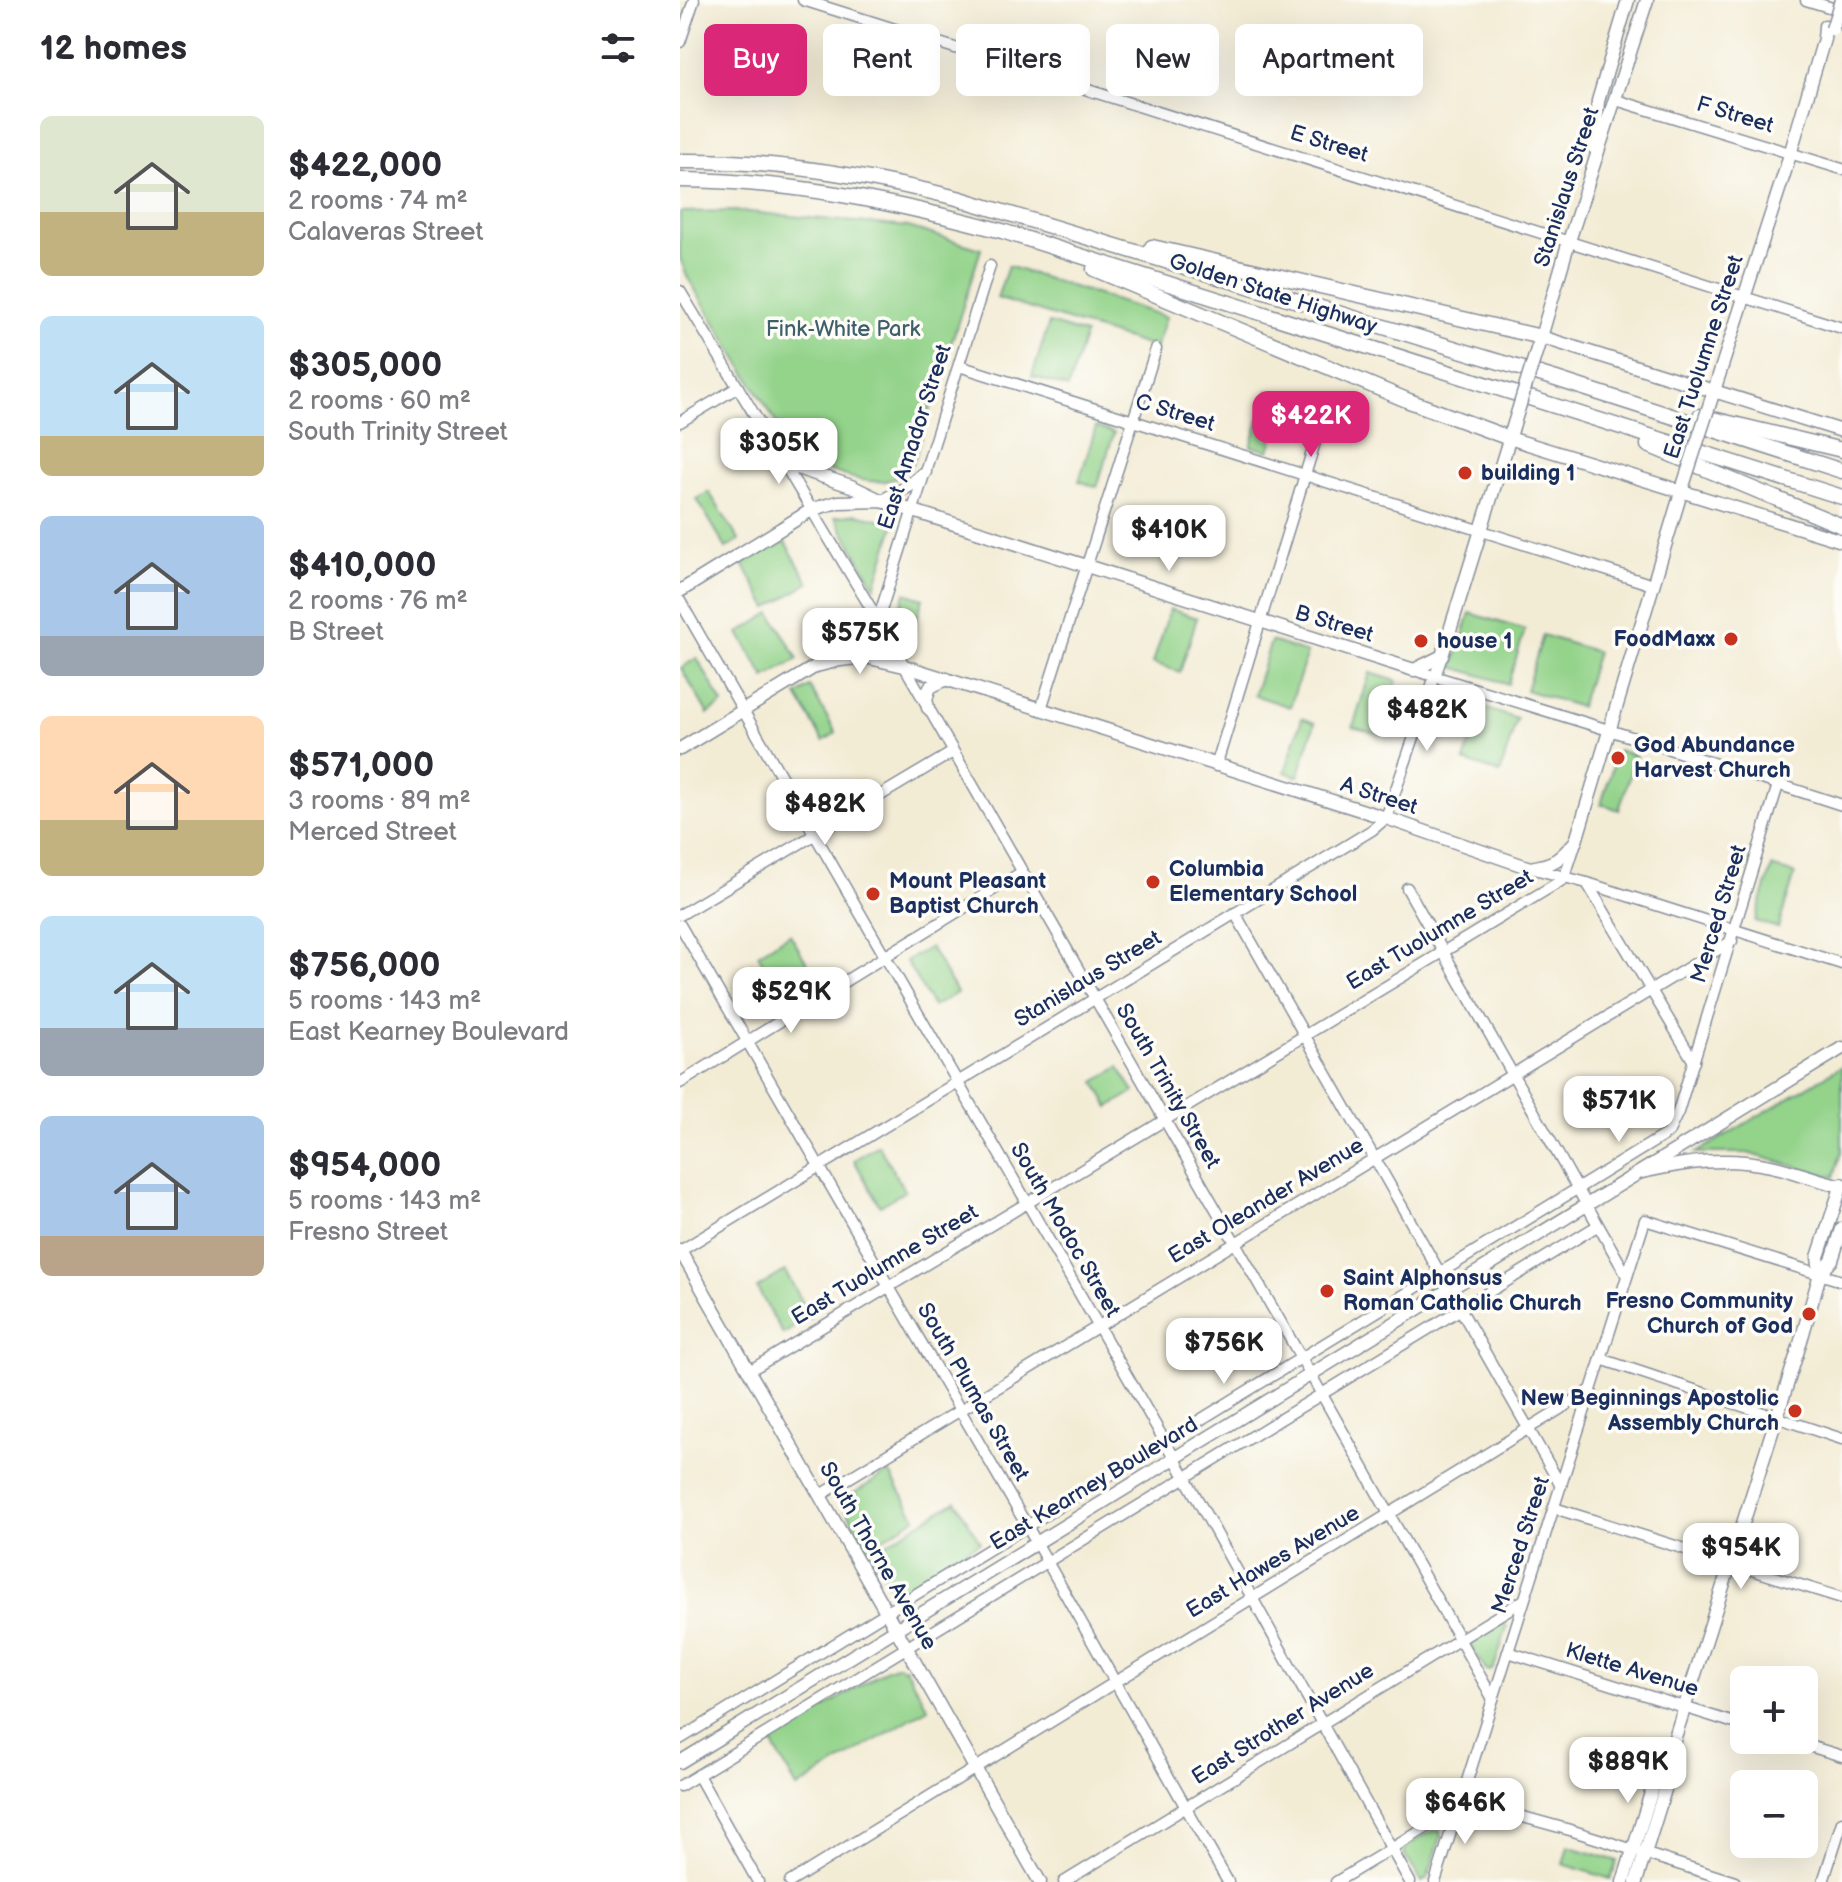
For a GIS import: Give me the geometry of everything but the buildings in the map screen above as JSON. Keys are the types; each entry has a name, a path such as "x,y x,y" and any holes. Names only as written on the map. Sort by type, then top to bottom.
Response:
{"highway":[{"name":"Golden State Highway","path":"680,160 800,168 874,179 1011,213 1556,379 1842,471"},
{"name":"Golden State Highway","path":"680,180 729,180 877,199 1002,231 1842,497"},
{"path":"1011,213 1540,341"},
{"path":"1002,231 1438,412 1510,434"},
{"path":"1556,379 1799,442 1842,450"},
{"path":"1555,407 1842,526"}],"main road":[{"path":"1591,170 1598,101 1628,0"},
{"name":"Stanislaus Street","path":"1442,656 1591,170 1647,0"},
{"name":"East Tuolumne Street","path":"1576,841 1682,489 1790,153 1827,31 1833,0"},
{"name":"East Tuolumne Street","path":"1827,31 1841,0"},
{"path":"1540,341 1842,431"},
{"path":"1510,434 1842,541"},
{"path":"785,464 851,486 882,501 909,486 925,472"},
{"name":"B Street","path":"813,509 838,502 882,501 1414,670"},
{"path":"680,591 813,509"},
{"path":"680,749 816,666 837,645 878,620"},
{"path":"1414,670 1442,656"},
{"path":"816,666 865,657 904,666"},
{"name":"A Street","path":"904,666 1386,818 1530,868"},
{"path":"928,708 926,699 930,687 947,679"},
{"path":"1530,868 1552,864 1576,841"},
{"name":"East Kearney Boulevard","path":"680,1762 1839,1049"},
{"name":"East Kearney Boulevard","path":"1639,1173 1702,1161 1732,1160 1774,1167 1842,1186"},
{"path":"1623,1882 1640,1851 1668,1780 1670,1753 1777,1418 1820,1274 1818,1257 1842,1186"},
{"path":"1820,1274 1832,1260 1842,1229"},
{"name":"South Thorne Avenue","path":"680,1251 1040,1882"},
{"path":"1636,1882 1640,1851"}],"street":[{"path":"680,42 694,0"},
{"name":"E Street","path":"803,0 1842,328"},
{"path":"1806,0 1842,11"},
{"name":"F Street","path":"1616,100 1842,169"},
{"name":"East Amador Street","path":"878,620 990,266"},
{"name":"South Trinity Street","path":"680,291 878,620 1322,1394 1493,1699"},
{"path":"1041,709 1156,349"},
{"name":"C Street","path":"959,366 1653,585"},
{"path":"680,422 738,387"},
{"path":"1216,766 1327,403"},
{"name":"South Modoc Street","path":"680,601 1175,1459 1410,1882"},
{"path":"1386,818 1442,656"},
{"name":"B Street","path":"1414,670 1842,805"},
{"path":"680,915 953,752"},
{"name":"Merced Street","path":"1577,1190 1663,1137 1673,1126 1778,785"},
{"name":"Stanislaus Street","path":"680,1251 1386,818"},
{"name":"East Tuolumne Street","path":"749,1371 1564,879 1576,841"},
{"name":"A Street","path":"1530,868 1587,883 1733,936 1842,964"},
{"path":"680,1083 1022,872"},
{"path":"1587,883 1694,1062"},
{"path":"1407,888 1627,1276"},
{"path":"1235,913 1561,1486"},
{"name":"South Plumas Street","path":"680,925 1027,1526 1228,1882"},
{"name":"East Oleander Avenue","path":"821,1495 1375,1159 1733,936"},
{"name":"East Kearney Boulevard","path":"680,1739 1577,1190"},
{"name":"Merced Street","path":"1435,1882 1645,1220 1820,1274"},
{"name":"East Kearney Boulevard","path":"680,1786 1597,1226"},
{"path":"1820,1274 1842,1281"},
{"path":"1601,1359 1842,1439"},
{"name":"East Hawes Avenue","path":"790,1882 1591,1390"},
{"path":"1554,1508 1842,1598"},
{"name":"East Strother Avenue","path":"1064,1882 1524,1600"},
{"name":"Klette Avenue","path":"1508,1652 1730,1721"},
{"path":"1818,1749 1842,1756"},
{"path":"698,1775 758,1882"},
{"path":"1336,1882 1460,1804 1640,1851 1735,1882"},
{"path":"1823,1882 1842,1822"}],"green space":[{"name":"Fink-White Park","path":"738,211 908,227 981,249 915,458 906,472 893,479 862,480 799,460 688,278 680,258 680,212"},
{"path":"1008,266 1166,317 1156,348 997,298"},
{"path":"1049,323 1085,334 1068,388 1032,376"},
{"path":"1268,391 1286,397 1269,451 1251,446"},
{"path":"1096,427 1114,433 1097,487 1079,481"},
{"path":"709,492 739,540 726,548 697,499"},
{"path":"856,514 895,523 875,587 835,517"},
{"path":"784,540 809,583 768,608 743,564"},
{"path":"905,593 923,599 909,645 896,622"},
{"path":"1170,609 1197,618 1180,672 1153,663"},
{"path":"771,613 798,659 765,678 739,633"},
{"path":"1470,613 1525,630 1508,684 1453,667"},
{"path":"1543,635 1597,652 1580,707 1526,690"},
{"path":"1271,641 1307,653 1290,707 1254,695"},
{"path":"697,658 723,704 708,714 681,668"},
{"path":"1370,673 1397,681 1381,735 1353,727"},
{"path":"810,687 836,733 823,741 797,695"},
{"path":"1481,707 1517,719 1500,773 1464,761"},
{"path":"1302,718 1315,723 1298,777 1285,772"},
{"path":"1618,750 1636,756 1619,810 1601,804"},
{"path":"1772,867 1795,874 1778,928 1755,921"},
{"path":"790,934 817,980 784,1000 758,954"},
{"path":"930,947 957,993 933,1007 906,961"},
{"path":"1842,1066 1842,1150 1834,1177 1747,1153 1696,1153"},
{"path":"1119,1067 1134,1092 1109,1107 1095,1082"},
{"path":"878,1145 905,1191 880,1206 854,1160"},
{"path":"785,1271 811,1317 783,1334 757,1288"},
{"path":"889,1472 916,1518 867,1548 841,1501"},
{"path":"956,1501 980,1542 894,1594 870,1553"},
{"path":"1499,1623 1507,1627 1494,1668 1490,1671 1485,1669 1470,1644 1471,1640"},
{"path":"899,1665 905,1668 928,1708 797,1788 772,1743 775,1738 887,1669"},
{"path":"1433,1830 1440,1831 1441,1837 1427,1879 1422,1882 1404,1854 1406,1847"},
{"path":"1568,1846 1617,1861 1611,1879 1563,1864"}],"place":[{"name":"building 1","path":"1465,473"},
{"name":"FoodMaxx","path":"1731,639"},
{"name":"house 1","path":"1421,641"},
{"name":"God Abundance Harvest Church","path":"1618,758"},
{"name":"Columbia Elementary School","path":"1153,882"},
{"name":"Mount Pleasant Baptist Church","path":"873,894"},
{"name":"Saint Alphonsus Roman Catholic Church","path":"1327,1291"},
{"name":"Fresno Community Church of God","path":"1809,1314"},
{"name":"New Beginnings Apostolic Assembly Church","path":"1795,1411"}]}
